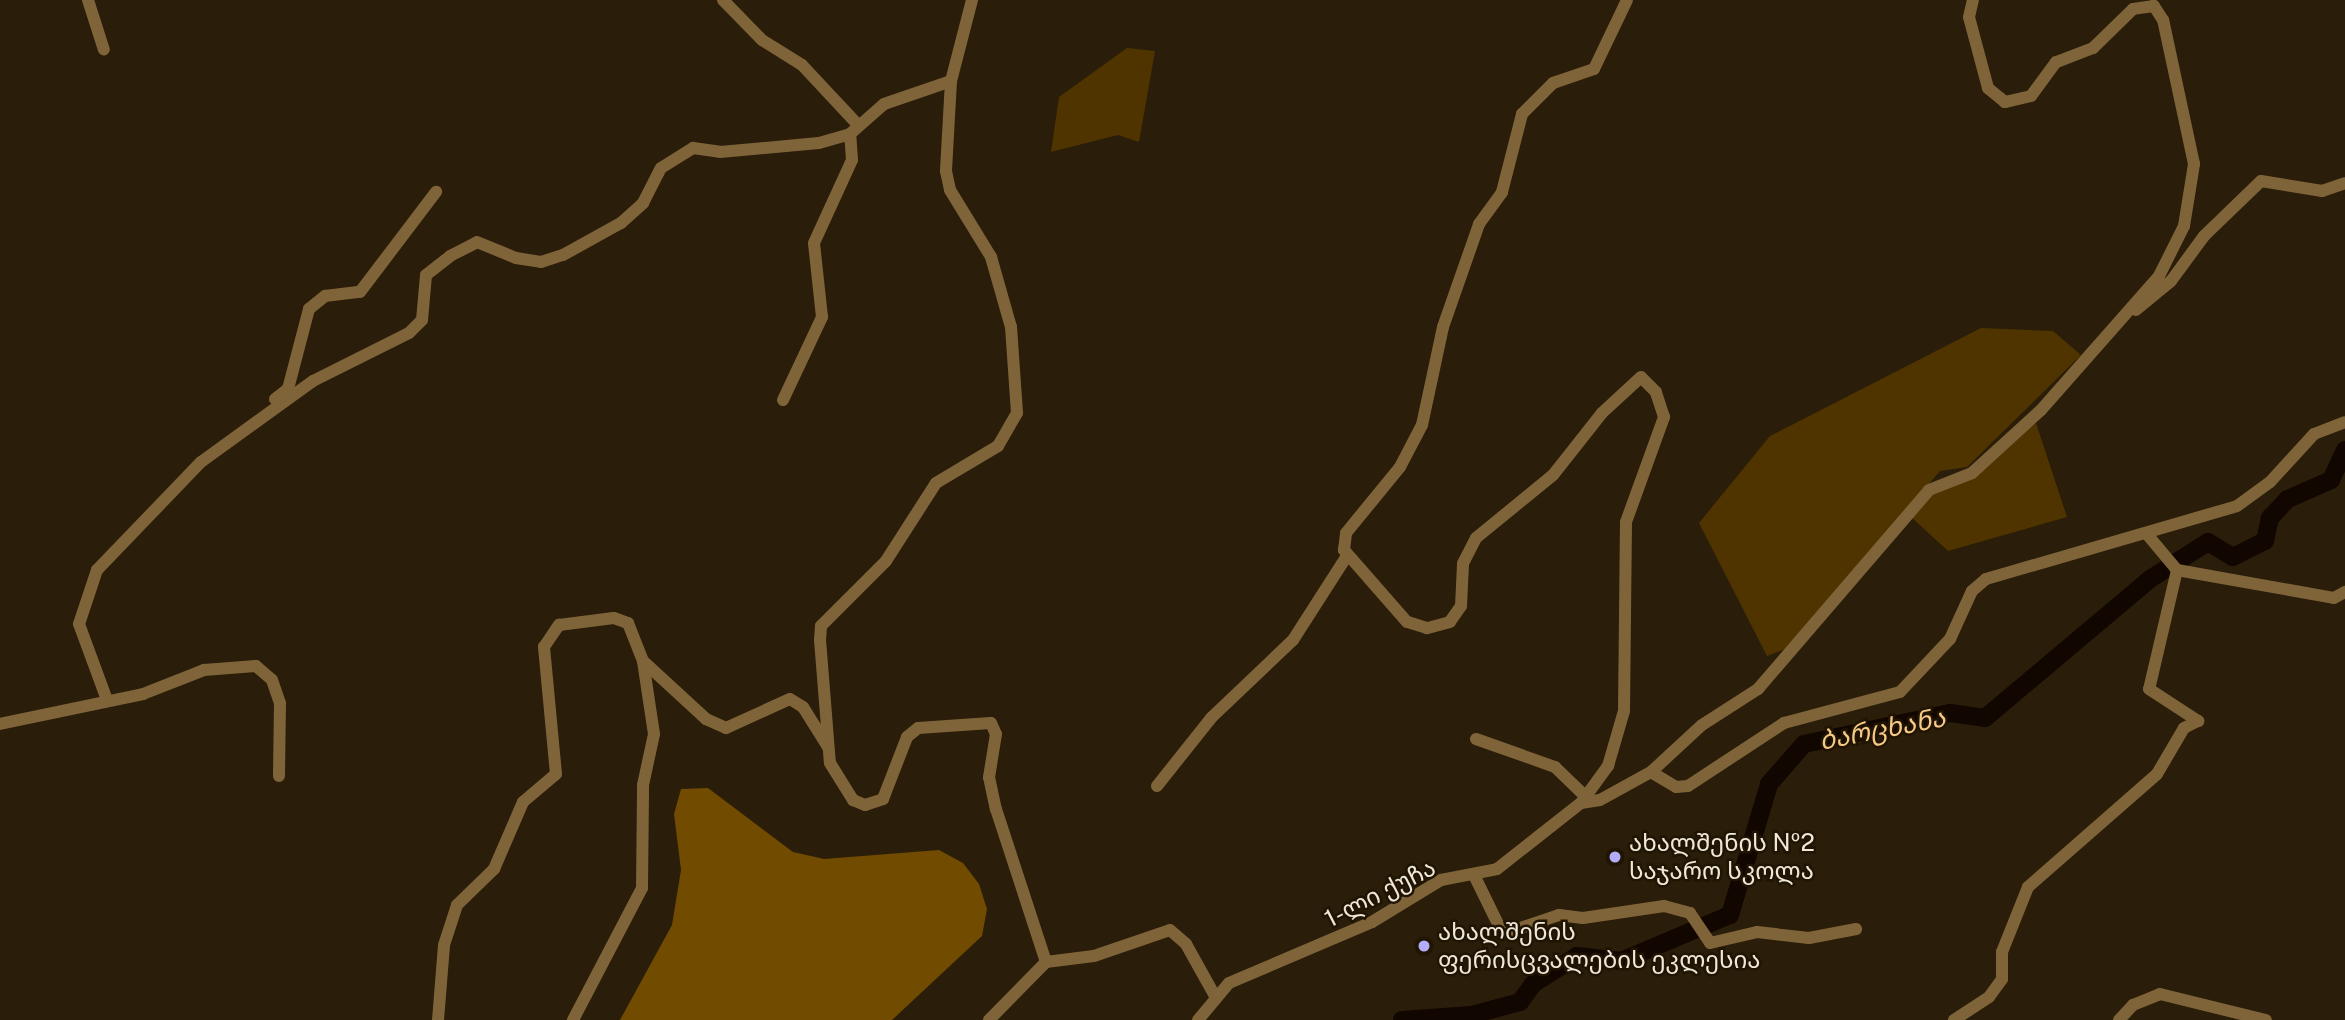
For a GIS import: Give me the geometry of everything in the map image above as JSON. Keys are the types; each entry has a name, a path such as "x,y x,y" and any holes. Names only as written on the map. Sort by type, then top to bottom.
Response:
{"street":[{"path":"88,0 104,50"},
{"path":"723,0 762,40 802,65 855,130 852,160 814,243 821,317 783,400"},
{"path":"972,0 951,81 950,190 991,257 1011,327 1017,414 998,446 936,483 886,561 821,626 830,750 837,781 853,800 874,804 890,786 907,737 918,728 991,723 996,809 1046,962"},
{"path":"1157,786 1211,718 1293,640 1347,556 1346,533 1401,467 1422,425 1443,327 1479,224 1502,192 1522,114 1553,83 1594,69 1627,0"},
{"path":"1476,739 1555,767 1583,800 1600,800 1651,772 1702,725 1758,689 1909,509 1929,490 1972,472 2004,445 2127,316 2159,276 2184,226 2194,164 2163,20 2154,6 2143,4 2093,48 2056,61 2031,96 2005,102 1988,88 1969,17 1973,0"},
{"path":"107,700 79,624 88,585 201,462 313,381 409,333 422,320 426,275 477,242 541,262 586,245 621,223 643,203 661,168 693,148 795,146 855,130 884,104 951,81"},
{"path":"2127,316 2171,281 2204,236 2261,181 2322,191 2345,183"},
{"path":"262,419 260,412 288,389 309,309 325,296 360,292 436,192"},
{"path":"1347,556 1407,622 1427,628 1450,622 1461,606 1463,564 1476,538 1553,475 1630,383 1641,377 1649,385 1664,417 1626,522 1624,711 1608,766 1583,800"},
{"path":"1651,772 1676,787 1688,786 1784,723 1900,692 1950,639 1972,591 1986,579 2237,506 2270,482 2314,434 2345,422"},
{"path":"2146,533 2173,565 2333,598 2345,592"},
{"path":"1954,1020 1989,997 2002,979 2002,952 2028,887 2157,774 2184,729 2198,722 2149,689 2173,565"},
{"path":"438,1020 444,945 457,905 494,869 523,802 556,774 544,647 559,625 614,618 634,631 643,661 654,734 643,785 642,888 573,1020"},
{"path":"643,661 706,719 726,728 790,699 803,707 830,750"},
{"path":"0,724 107,700 204,670 256,666 272,680 280,703 279,776"},
{"name":"1-ლი ქუჩა","path":"1198,1020 1229,983 1372,922 1441,880 1475,877 1497,869 1583,800"},
{"path":"1475,877 1499,926 1509,932 1559,915 1583,918 1664,906 1690,912 1710,943 1757,932 1809,938 1856,929"},
{"path":"989,1020 1046,962 1094,956 1170,930 1186,944 1216,998"},
{"path":"2119,1020 2133,1004 2160,994 2266,1020"}],"shaded area":[{"path":"1127,48 1155,51 1139,142 1118,135 1051,152 1059,97"},
{"path":"1981,328 2053,331 2081,355 1967,467 1940,471 1788,648 1767,656 1699,523 1770,436"},
{"path":"2036,423 2067,517 1948,551 1911,517 1921,503"},
{"path":"708,788 793,852 824,859 939,850 963,863 979,884 987,909 982,936 892,1020 620,1020 672,925 681,870 674,814 681,789"}],"waterway":[{"name":"ბარცხანა","path":"1402,1020 1472,1015 1520,1002 1533,984 1577,956 1621,961 1730,915 1769,784 1804,744 1950,713 1985,718 2150,579 2208,542 2233,557 2265,541 2270,518 2288,499 2331,480 2345,450"}],"place":[{"name":"ახალშენის №2 საჯარო სკოლა","path":"1615,857"},
{"name":"ახალშენის ფერისცვალების ეკლესია","path":"1424,946"}]}
